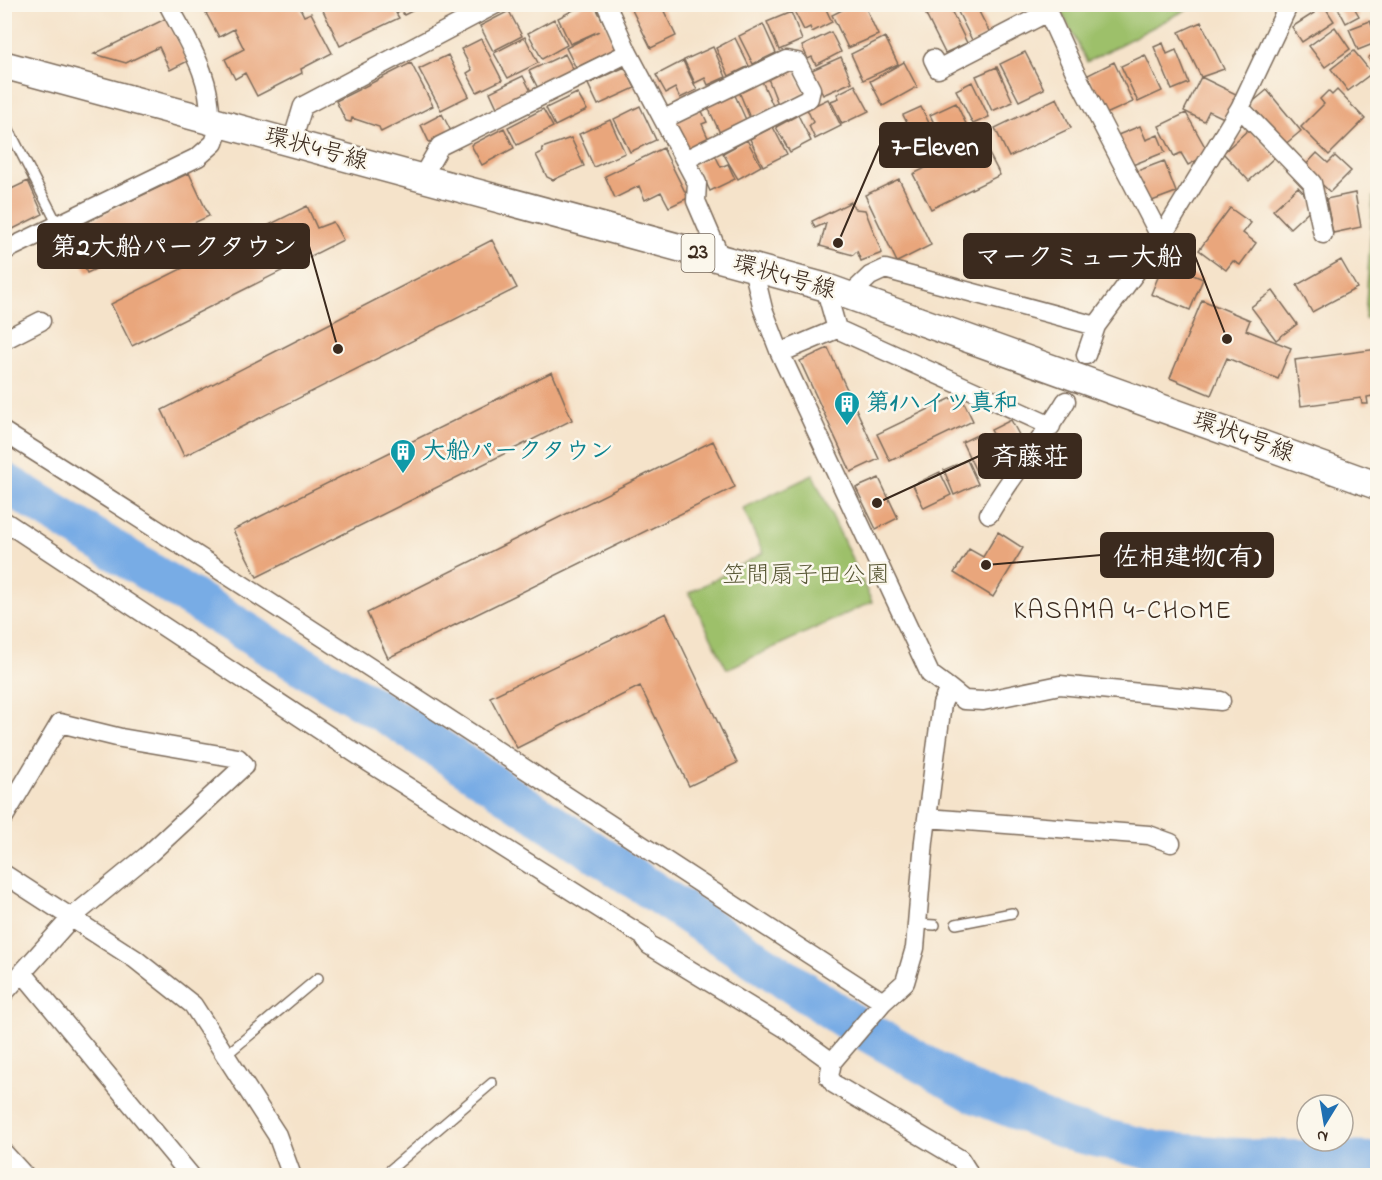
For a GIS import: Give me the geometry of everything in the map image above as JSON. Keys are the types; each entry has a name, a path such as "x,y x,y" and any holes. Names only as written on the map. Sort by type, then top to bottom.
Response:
{"main road":[{"name":"環状4号線","path":"4,65 837,292 1377,486"}],"street":[{"path":"4,251 198,157 214,143 215,124 207,81 168,4"},
{"path":"292,142 303,106 496,4"},
{"path":"606,4 628,53 697,183 696,201 721,259"},
{"path":"1086,355 1096,326 1161,238 1240,108 1288,4"},
{"path":"933,59 938,69 1046,8 1075,72 1161,238"},
{"path":"421,179 440,146 628,53"},
{"path":"664,119 786,60 797,62 802,71 811,89 809,98 685,160"},
{"path":"1240,108 1312,183 1323,234"},
{"path":"753,268 763,309 780,353 930,674 964,699 983,701 1060,685 1221,701"},
{"path":"837,329 837,292 885,269 1096,326"},
{"path":"4,340 41,321"},
{"path":"780,353 837,329 1051,426"},
{"path":"988,514 1004,488 1032,454 1065,401"},
{"path":"4,432 180,543 572,802 884,1002"},
{"path":"4,521 370,763 642,936 649,945 830,1061"},
{"path":"949,688 942,704 927,818 927,924 915,948 905,982 830,1061 829,1077 834,1084 960,1159 966,1164 968,1170 964,1176"},
{"path":"4,817 60,723 121,738 238,758 245,765 148,854 71,918 4,993"},
{"path":"927,818 1149,835 1171,843"},
{"path":"8,882 71,918 135,959 193,1005 278,1135 292,1176"},
{"path":"23,973 191,1176"},
{"path":"4,1153 25,1176"}],"lane":[{"path":"4,120 58,225"},
{"path":"956,924 1012,913"},
{"path":"226,1055 318,978"},
{"path":"383,1176 492,1083"}],"green space":[{"path":"1058,5 1195,5 1087,62"},
{"path":"1377,193 1377,319 1365,318 1373,198"},
{"name":"笠間扇子田公園","path":"813,475 872,602 727,669 689,593 763,553 743,508"}],"building":[{"path":"223,4 298,4 304,16 311,13 332,53 301,69 302,73 257,96 245,73 235,79 225,59 244,49 234,29 219,37 206,13"},
{"path":"320,4 426,4 404,15 401,10 396,13 399,18 340,46"},
{"path":"585,4 594,4 617,48 576,68 566,48 599,31 570,44 558,18"},
{"path":"629,4 673,4 663,9 676,36 651,48"},
{"path":"854,4 864,4 878,35 848,48 832,15"},
{"path":"948,4 967,43 945,53 926,15"},
{"path":"975,4 990,33 973,42 955,6"},
{"path":"1308,4 1323,4 1334,21 1302,42 1292,27 1314,13"},
{"path":"1336,4 1361,4 1355,9 1359,16 1346,23"},
{"path":"803,5 824,5 832,22 812,32 810,27 804,30 793,9"},
{"path":"509,11 522,36 493,51 480,26"},
{"path":"791,12 802,40 779,50 767,22"},
{"path":"167,18 188,61 170,70 159,47 126,63 94,54"},
{"path":"554,19 567,45 542,59 528,33"},
{"path":"1370,21 1378,42 1358,50 1349,29"},
{"path":"1201,22 1224,69 1201,77 1179,32"},
{"path":"763,24 776,53 753,64 739,36"},
{"path":"1335,27 1350,49 1325,67 1309,46"},
{"path":"831,32 841,52 816,65 812,57 808,59 802,46"},
{"path":"525,37 538,63 508,78 494,53"},
{"path":"885,37 898,64 863,80 851,54"},
{"path":"735,38 749,66 729,76 716,48"},
{"path":"481,39 502,80 477,92 467,73 472,70 461,49"},
{"path":"1163,43 1167,54 1176,50 1189,83 1172,90 1154,47"},
{"path":"713,47 726,77 708,85 705,78 695,83 684,60"},
{"path":"1378,50 1378,69 1368,58"},
{"path":"1354,51 1372,73 1348,91 1331,69"},
{"path":"1025,52 1044,89 1019,101 1000,64"},
{"path":"565,54 575,73 539,90 529,71"},
{"path":"448,55 469,96 441,110 419,69"},
{"path":"1145,55 1162,91 1138,102 1121,66"},
{"path":"841,57 852,82 823,95 812,70"},
{"path":"683,61 697,90 680,98 675,88 666,93 656,75"},
{"path":"904,62 917,87 883,106 870,81"},
{"path":"1114,62 1133,102 1106,114 1088,75"},
{"path":"411,63 433,106 381,132 379,127 352,118 351,122 346,121 336,101"},
{"path":"793,66 804,93 778,104 767,76"},
{"path":"625,67 635,88 598,105 588,84"},
{"path":"997,67 1013,102 992,111 976,76"},
{"path":"523,76 534,97 500,114 490,92"},
{"path":"1201,77 1238,95 1226,119 1209,111 1204,121 1184,111"},
{"path":"761,79 774,108 750,118 738,89"},
{"path":"972,82 989,117 973,124 956,90"},
{"path":"855,85 869,111 842,124 831,101 839,98 837,94"},
{"path":"1267,90 1301,131 1283,146 1249,105"},
{"path":"1337,90 1365,119 1329,155 1301,127 1324,104 1320,99 1328,91 1332,95"},
{"path":"577,93 587,110 555,126 546,108"},
{"path":"734,93 747,122 720,133 707,105"},
{"path":"1057,98 1071,128 1009,157 995,128"},
{"path":"828,99 841,126 815,139 809,126 813,122 807,109"},
{"path":"956,103 967,126 941,138 930,115"},
{"path":"640,106 656,140 630,152 614,119"},
{"path":"921,107 938,141 921,150 903,115"},
{"path":"543,109 553,127 517,145 508,127"},
{"path":"701,109 707,122 702,124 709,140 687,151 673,121"},
{"path":"1186,113 1209,154 1188,165 1181,153 1174,156 1159,126"},
{"path":"442,114 453,135 429,142 421,125"},
{"path":"798,115 811,141 790,152 776,127"},
{"path":"610,120 625,153 594,167 579,134"},
{"path":"1140,126 1146,140 1158,135 1165,152 1130,166 1118,135"},
{"path":"773,127 787,154 763,166 750,139"},
{"path":"504,128 514,148 482,165 471,145"},
{"path":"1249,129 1275,157 1249,181 1223,153"},
{"path":"571,138 584,166 553,180 547,177 536,155 543,152 542,148"},
{"path":"747,140 761,166 738,179 723,153"},
{"path":"982,140 1000,175 931,209 913,174"},
{"path":"663,148 688,198 669,207 661,192 645,200 639,186 615,198 605,176"},
{"path":"1317,153 1328,163 1335,156 1351,171 1330,192 1304,167"},
{"path":"715,155 721,167 728,164 735,179 710,191 697,163"},
{"path":"1164,161 1176,192 1144,204 1132,173"},
{"path":"189,173 209,216 87,273 67,231"},
{"path":"899,179 931,245 897,262 865,195"},
{"path":"28,181 43,214 5,233 5,192"},
{"path":"1298,187 1315,205 1290,228 1273,210"},
{"path":"1355,193 1361,227 1333,233 1326,199"},
{"path":"851,202 855,209 865,210 882,253 861,261 857,251 853,255 820,246 826,223 815,228 812,221"},
{"path":"307,206 317,228 333,222 343,240 132,346 111,304"},
{"path":"1230,208 1251,223 1243,233 1256,243 1240,265 1233,261 1226,270 1199,250"},
{"path":"492,240 517,288 184,456 162,410"},
{"path":"1341,260 1357,288 1312,312 1297,285"},
{"path":"1164,263 1203,279 1190,310 1151,294"},
{"path":"1273,291 1297,324 1276,340 1251,307"},
{"path":"1202,300 1250,320 1246,330 1291,348 1278,379 1227,358 1211,395 1170,378"},
{"name":"第1ハイツ真和","path":"828,348 879,459 851,472 800,361"},
{"path":"1378,349 1378,395 1367,397 1368,404 1362,404 1361,398 1301,406 1295,360"},
{"name":"大船パークタウン","path":"552,372 572,420 257,577 233,530"},
{"path":"960,394 973,421 890,461 877,434"},
{"path":"1011,420 1025,446 1004,456 991,430"},
{"path":"979,434 981,438 986,435 999,462 977,473 962,442"},
{"path":"713,441 735,487 388,658 367,613"},
{"path":"967,460 978,484 954,495 944,470"},
{"path":"940,472 951,495 924,508 913,485"},
{"path":"879,478 898,518 876,529 856,488"},
{"path":"998,532 1023,548 993,597 954,573 969,549 983,557"},
{"path":"666,613 737,763 689,786 640,686 517,748 490,697"}],"waterway":[{"path":"4,482 269,646 399,722 850,1022 974,1093 1070,1131 1161,1152 1251,1159 1378,1162"}],"place":[{"name":"7-Eleven","path":"838,243"},
{"name":"マークミュー大船","path":"1227,339"},
{"name":"第2大船パークタウン","path":"338,349"},
{"name":"第1ハイツ真和","path":"847,427"},
{"name":"大船パークタウン","path":"403,475"},
{"name":"斉藤荘","path":"877,503"},
{"name":"佐相建物(有)","path":"986,565"}],"district":[{"name":"KASAMA 4-CHOME","path":"1123,612"}]}
